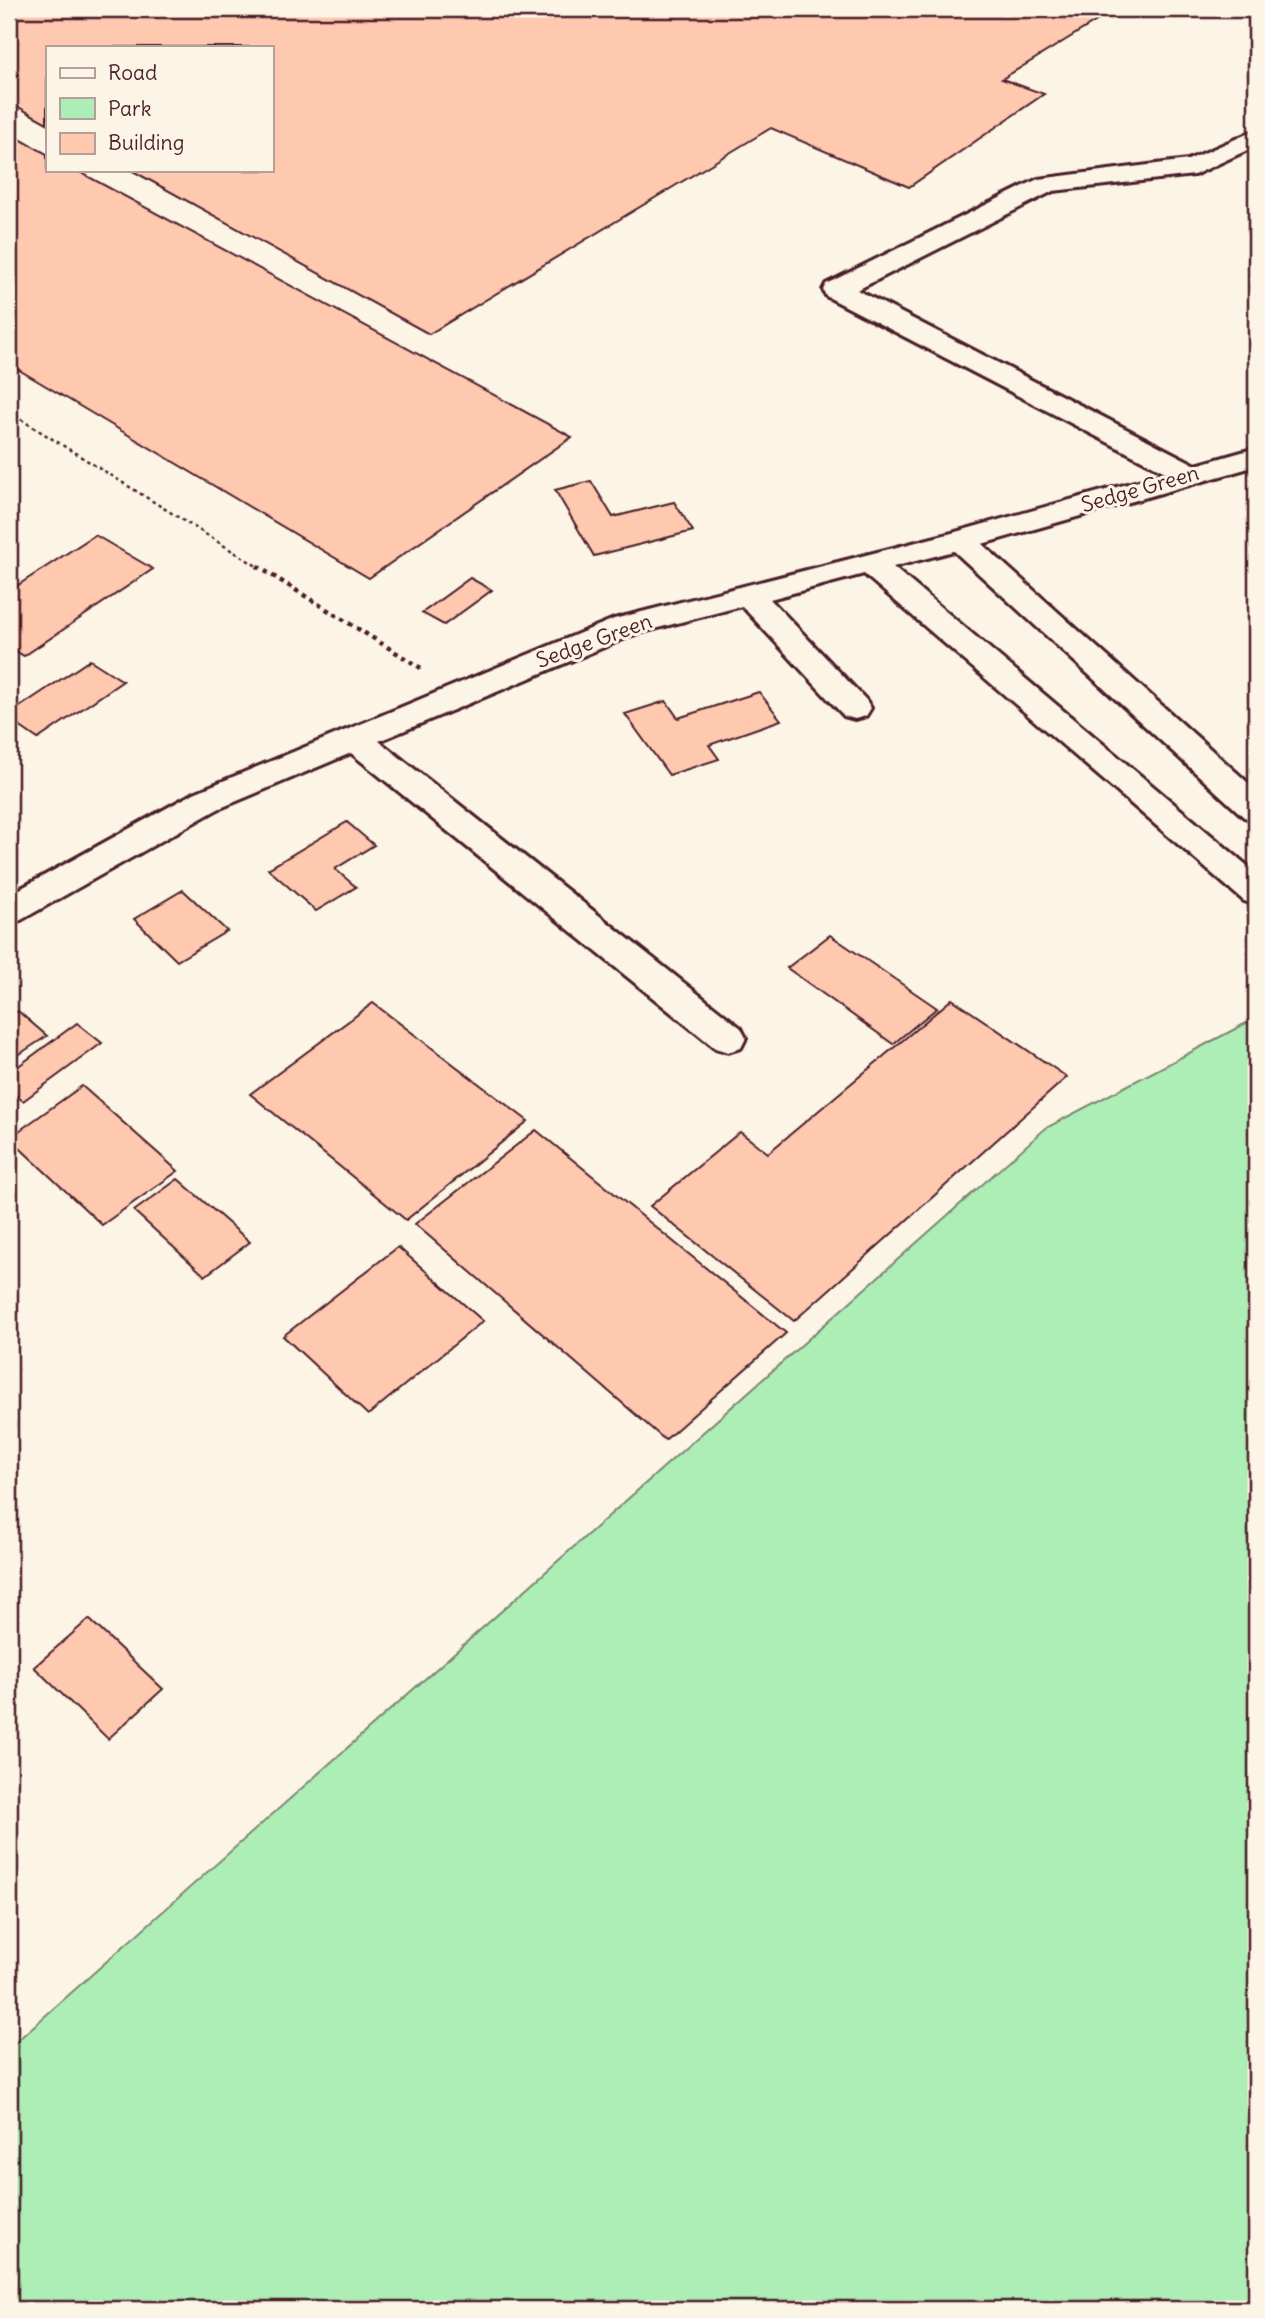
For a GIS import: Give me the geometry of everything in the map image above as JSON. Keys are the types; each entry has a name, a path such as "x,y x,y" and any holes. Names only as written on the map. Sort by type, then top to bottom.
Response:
{"street":[{"path":"1192,474 836,290 1047,184 1194,167 1256,137"},
{"name":"Sedge Green","path":"9,911 206,801 625,626 960,540 1256,457"},
{"path":"960,540 1256,809"},
{"path":"869,563 1256,892"},
{"path":"748,594 855,708"},
{"path":"353,738 728,1038"}],"path":[{"path":"9,412 462,693"}],"green space":[{"path":"1256,1018 1256,2309 9,2309 9,2048 1046,1128"}],"building":[{"path":"9,9 1116,9 1002,79 1044,94 909,187 771,128 429,334 135,172 273,172 273,46 46,46 46,122 9,102"},
{"path":"9,133 46,153 46,172 80,172 572,437 369,578 9,364"},
{"path":"591,481 613,517 674,502 693,531 594,556 555,490"},
{"path":"95,535 153,569 24,656 9,647 9,591"},
{"path":"470,578 492,590 444,625 422,613"},
{"path":"90,660 123,681 38,739 9,719 9,714"},
{"path":"759,692 781,720 709,745 719,759 669,775 625,714 666,701 678,718"},
{"path":"347,822 374,845 335,869 356,887 316,911 268,869"},
{"path":"183,890 227,931 177,961 134,919"},
{"path":"830,935 937,1008 893,1044 787,968"},
{"path":"952,999 1067,1077 794,1321 650,1206 740,1132 768,1153"},
{"path":"373,1003 528,1121 406,1220 250,1094"},
{"path":"18,1011 47,1036 9,1061 9,1017"},
{"path":"77,1023 102,1043 23,1101 9,1090 9,1073"},
{"path":"82,1086 178,1171 102,1225 9,1138"},
{"path":"536,1130 786,1333 665,1440 415,1224"},
{"path":"178,1179 250,1242 205,1276 134,1211"},
{"path":"398,1247 483,1321 368,1415 283,1336"},
{"path":"89,1619 163,1689 108,1739 34,1667"}]}
